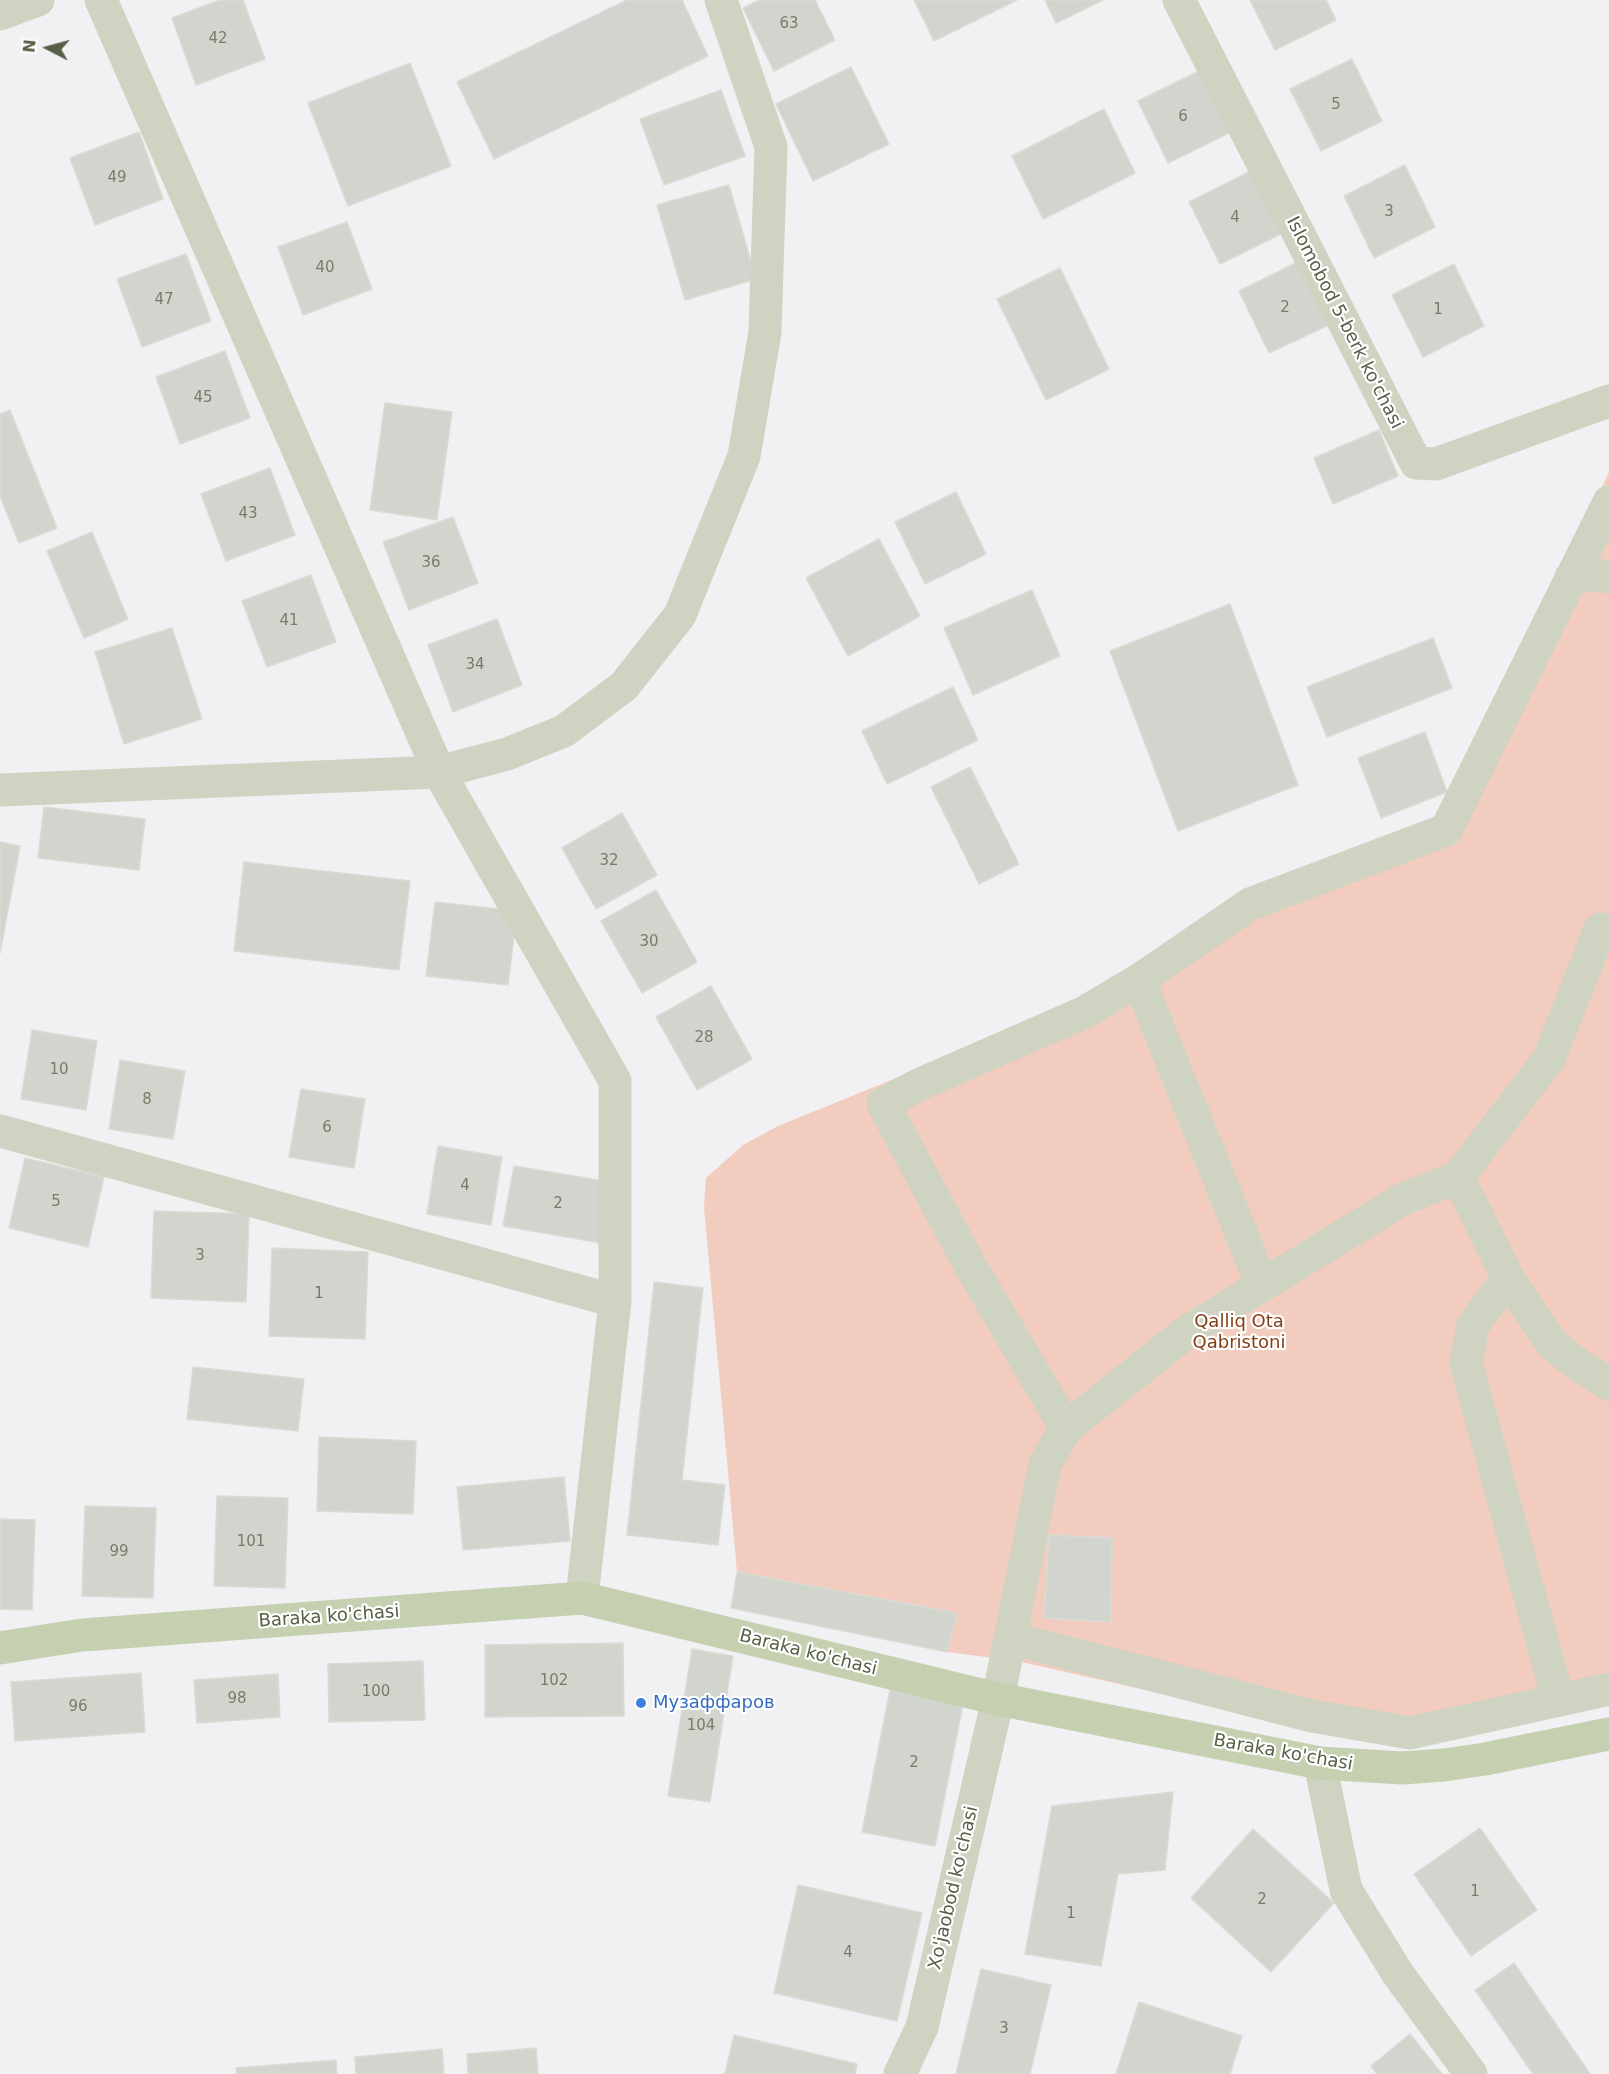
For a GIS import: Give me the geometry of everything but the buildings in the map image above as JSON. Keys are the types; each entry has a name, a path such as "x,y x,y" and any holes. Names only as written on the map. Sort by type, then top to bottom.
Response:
{"main road":[{"name":"Baraka ko'chasi","path":"0,1648 82,1635 582,1598 998,1699 1320,1763 1402,1768 1444,1765 1609,1734"}],"street":[{"path":"0,14 38,0"},
{"path":"101,0 439,772 615,1081 615,1301 582,1598"},
{"path":"0,790 439,772 507,754 564,731 624,686 680,615 744,456 765,332 771,147 721,0"},
{"name":"Islomobod 5-berk ko'chasi","path":"1179,0 1416,463 1436,464 1609,401"},
{"path":"1609,502 1446,830 1250,904 1139,980 1085,1012 918,1085 883,1104 971,1267 1066,1428 1188,1331 1403,1199 1458,1177 1549,1059 1600,929 1609,931"},
{"path":"1570,577 1597,575 1609,577"},
{"path":"1139,980 1262,1285"},
{"path":"0,1131 615,1301"},
{"path":"1458,1177 1508,1278 1552,1344 1581,1367 1609,1384"},
{"path":"1508,1278 1473,1325 1466,1363 1558,1699"},
{"name":"Xo'jaobod ko'chasi","path":"900,2074 922,2027 998,1699 1045,1464 1066,1428"},
{"path":"1010,1638 1312,1716 1410,1733 1609,1689"},
{"path":"1320,1763 1346,1890 1398,1974 1471,2074"}],"green space":[{"name":"Qalliq Ota Qabristoni","path":"1609,472 1609,1702 1309,1727 1017,1661 947,1652 956,1613 737,1572 704,1207 706,1178 743,1145 778,1126 1037,1021 1442,822"}],"place":[{"name":"Музаффаров","path":"641,1703"}]}
